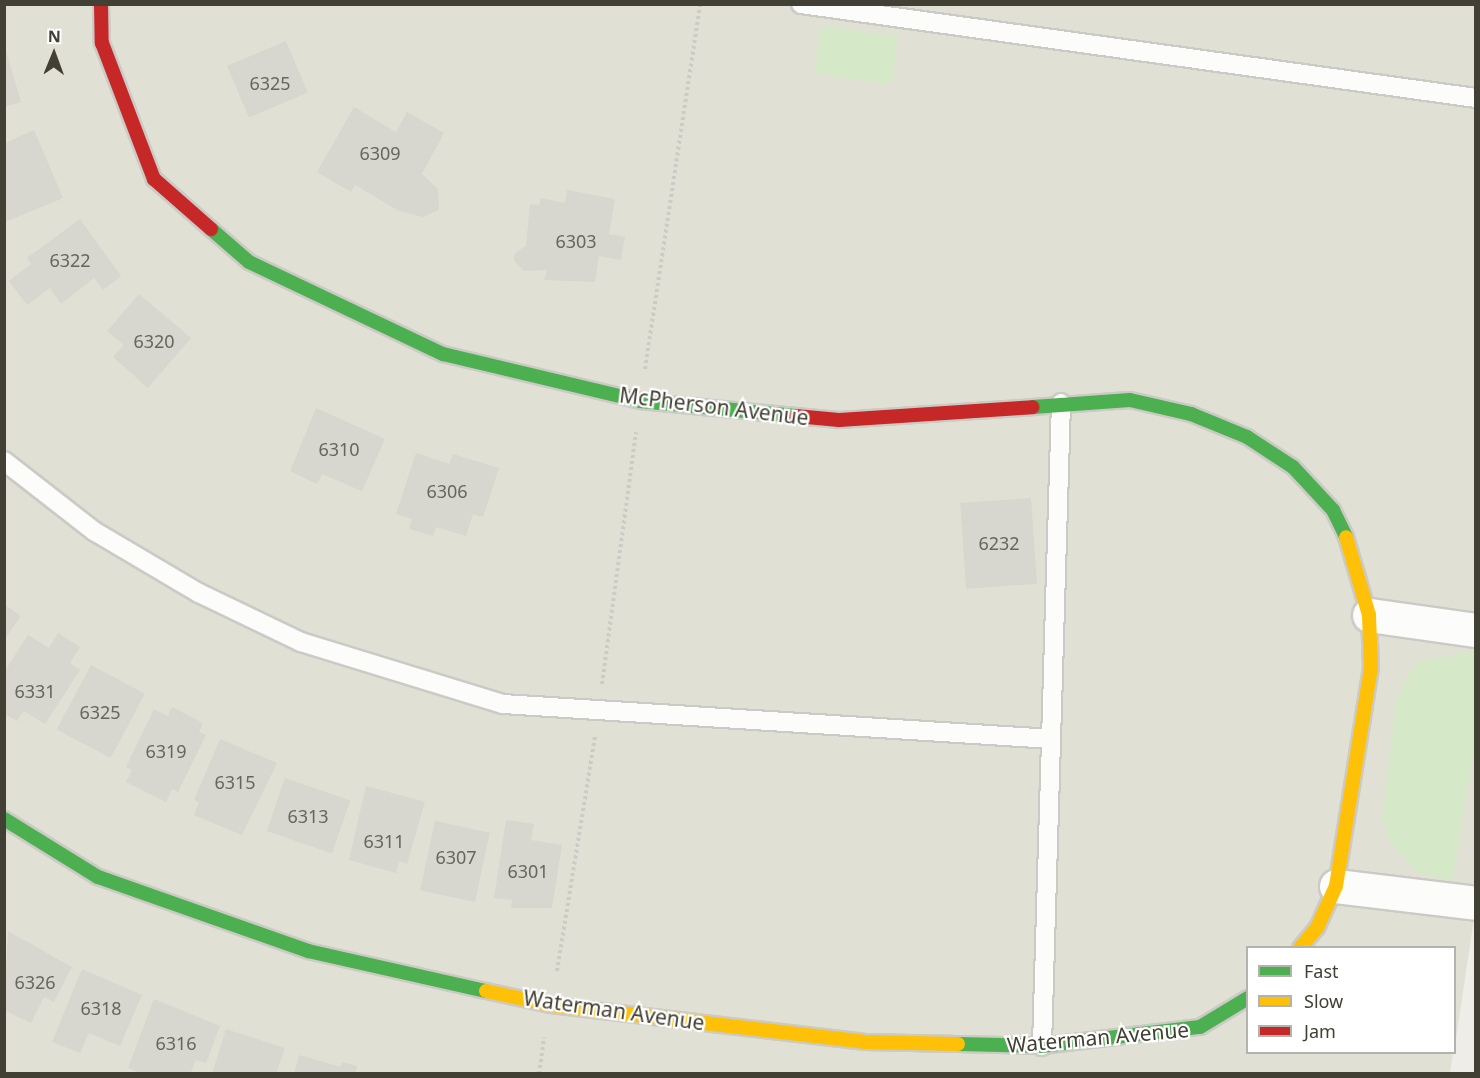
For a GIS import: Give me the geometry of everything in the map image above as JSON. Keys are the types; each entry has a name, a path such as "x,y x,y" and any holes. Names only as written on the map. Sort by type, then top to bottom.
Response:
{"street":[{"name":"McPherson Avenue","path":"101,4 102,43 154,179 249,262 443,354 640,401 839,420 1130,400 1191,414 1247,437 1293,467 1333,510 1354,555 1369,615 1371,668 1362,747 1336,886"},
{"path":"1369,615 1476,630"},
{"name":"Waterman Avenue","path":"4,819 98,877 308,951 551,1005 864,1042 1042,1046 1200,1027 1246,999"},
{"path":"1302,946 1317,928 1336,886 1476,903"}],"lane":[{"path":"801,4 1476,98"},
{"path":"1042,1046 1061,403"},
{"path":"4,461 94,531 199,593 301,642 503,704 598,712 1051,739"}],"path":[{"path":"539,1074 598,712 640,401 700,4"}],"shaded area":[{"path":"5,5 1475,5 1476,905 1456,1038 1456,946 1246,946 1246,1054 1453,1054 1450,1073 5,1074"}],"green space":[{"path":"821,26 898,37 892,84 814,74"},
{"path":"1475,651 1475,741 1453,880 1417,873 1389,840 1382,818 1396,700 1416,662"}],"building":[{"path":"286,41 308,93 249,118 227,66"},
{"path":"4,44 21,102 4,107"},
{"path":"354,107 396,132 407,112 444,133 422,174 438,189 439,210 423,217 399,211 355,185 351,192 317,172"},
{"path":"34,130 63,198 5,222 5,143"},
{"path":"567,190 615,199 609,234 625,237 621,260 599,256 595,282 544,280 547,270 524,271 514,261 515,253 526,246 530,204 539,205 541,198 565,203"},
{"path":"80,219 121,276 103,290 94,278 61,304 50,288 27,305 9,281 31,264 27,258"},
{"path":"139,294 191,338 148,388 113,357 124,345 107,331"},
{"path":"316,408 385,439 362,491 322,474 317,484 290,471"},
{"path":"416,453 449,464 453,454 499,468 483,517 473,514 466,536 436,527 433,536 409,529 412,519 396,514"},
{"path":"1031,498 1037,584 966,589 960,503"},
{"path":"4,604 21,616 4,640"},
{"path":"58,633 80,647 70,663 80,670 45,724 24,711 17,721 4,714 4,672 28,635 49,648"},
{"path":"91,665 145,694 111,758 57,729"},
{"path":"172,707 203,723 199,732 206,735 178,792 172,789 166,802 126,782 132,770 126,767 154,709 168,716"},
{"path":"220,739 277,763 242,835 194,815 199,802 194,800"},
{"path":"285,778 350,800 332,853 267,831"},
{"path":"366,786 425,802 407,864 399,861 396,873 349,860"},
{"path":"506,820 534,824 531,840 562,845 552,908 511,908 512,900 494,898"},
{"path":"435,821 490,833 475,902 420,890"},
{"path":"8,931 72,967 54,1002 44,997 31,1023 4,1010"},
{"path":"82,969 142,995 120,1046 89,1033 80,1053 52,1042"},
{"path":"154,999 220,1026 206,1063 196,1060 190,1074 142,1074 128,1068"},
{"path":"226,1029 285,1048 276,1074 212,1074"},
{"path":"299,1055 341,1067 342,1062 357,1066 355,1074 294,1074"}],"traffic: fast":[{"path":"211,229 249,262 443,354 640,401 796,416"},
{"path":"1033,407 1130,400 1191,414 1247,437 1293,467 1333,510 1346,537"},
{"path":"4,819 98,877 308,951 486,991"},
{"path":"958,1044 1042,1046 1200,1027 1246,999"}],"traffic: slow":[{"path":"1302,946 1317,928 1336,886 1371,668 1369,615 1346,537"},
{"path":"486,991 551,1005 864,1042 958,1044"}],"traffic: jam":[{"path":"101,4 102,43 154,179 211,229"},
{"path":"796,416 839,420 1033,407"}]}
